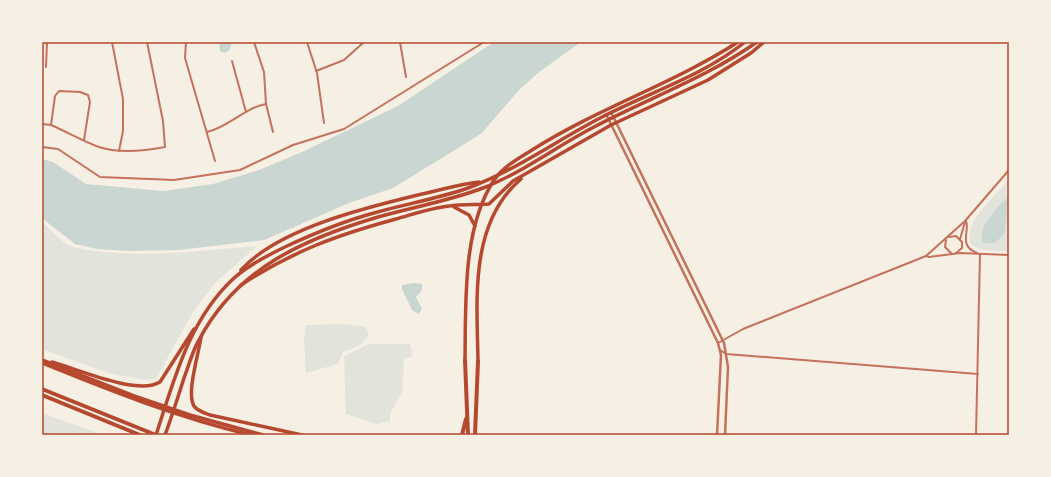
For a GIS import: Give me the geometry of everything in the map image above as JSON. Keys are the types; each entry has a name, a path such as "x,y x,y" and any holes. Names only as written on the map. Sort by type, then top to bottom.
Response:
{"highway":[{"path":"465,360 468,435"},
{"path":"476,435 478,361"},
{"path":"42,389 156,435"},
{"path":"42,395 140,435"},
{"path":"462,435 467,415"}],"main road":[{"path":"465,360 466,280 475,229 483,204 494,180 500,172 545,142 603,110 707,61 738,42"},
{"path":"232,279 245,269 272,253 323,230 372,213 451,193 483,182 527,160 604,116 698,72 731,53 745,42"},
{"path":"165,435 190,361 201,335 220,305 233,290 274,258 324,236 378,217 450,199 483,188 509,176 598,125 714,70 757,42"},
{"path":"233,290 271,265 312,246 363,227 449,206 489,204 513,181 616,122 708,80 751,53 764,42"},
{"path":"478,361 477,281 481,255 496,212 510,187 526,174"},
{"path":"42,359 109,381 142,386 154,386 160,382 210,304 251,260 269,247 333,220 397,200 468,183 494,180"},
{"path":"449,206 469,215 475,229"},
{"path":"156,435 188,343 195,328"},
{"path":"201,335 192,385 192,400 194,406 210,415 302,435"},
{"path":"42,359 132,398"},
{"path":"42,363 132,398 251,435"},
{"path":"189,416 263,435"}],"street":[{"path":"46,67 47,42"},
{"path":"112,42 123,99 123,131 119,151"},
{"path":"42,124 51,124 100,147 119,151 145,150 165,147 162,121 147,42"},
{"path":"186,42 185,58 215,161"},
{"path":"254,42 264,72 266,104 273,132"},
{"path":"307,42 316,71 324,123"},
{"path":"316,71 344,60 364,42"},
{"path":"400,42 406,77"},
{"path":"42,147 58,149 100,177 174,180 240,170 293,145 344,129 484,42"},
{"path":"232,61 246,112"},
{"path":"51,124 55,96 59,91 80,92 88,95 90,102 84,140"},
{"path":"207,132 234,120 257,106 266,104"},
{"path":"608,108 723,340 728,367 725,435"},
{"path":"603,110 718,343 720,350 717,435"},
{"path":"718,343 743,329 926,256 965,221 1009,170"},
{"path":"955,253 960,250 962,245 960,239 965,221"},
{"path":"965,221 967,225 965,237 970,248"},
{"path":"947,238 956,236 960,239"},
{"path":"947,238 945,247 952,253"},
{"path":"962,245 980,254"},
{"path":"926,256 929,257 952,253 1009,255"},
{"path":"976,435 980,254"},
{"path":"720,350 726,354 978,374"}],"shaded area":[{"path":"219,42 232,42 230,50 225,53 220,51"},
{"path":"494,42 581,42 539,72 518,91 482,133 463,145 393,188 349,203 264,240 178,250 127,251 97,249 75,244 42,218 42,159 53,162 86,184 163,191 213,184 259,170 302,152 398,106"},
{"path":"1009,179 1009,251 988,251 978,248 970,243 971,227 978,214"},
{"path":"1009,196 1005,233 995,243 983,243 983,230 986,224 990,217"},
{"path":"42,222 57,237 70,246 92,251 156,254 257,246 215,283 193,312 156,379 146,380 108,373 42,349"},
{"path":"414,283 422,284 422,290 416,297 422,309 419,314 412,310 402,289 402,285"},
{"path":"344,324 366,327 369,335 359,346 343,352 338,364 306,373 304,340 306,325"},
{"path":"368,344 410,344 413,356 404,359 402,392 390,414 390,421 377,424 346,414 344,356"},
{"path":"42,413 103,435 42,435"}]}
